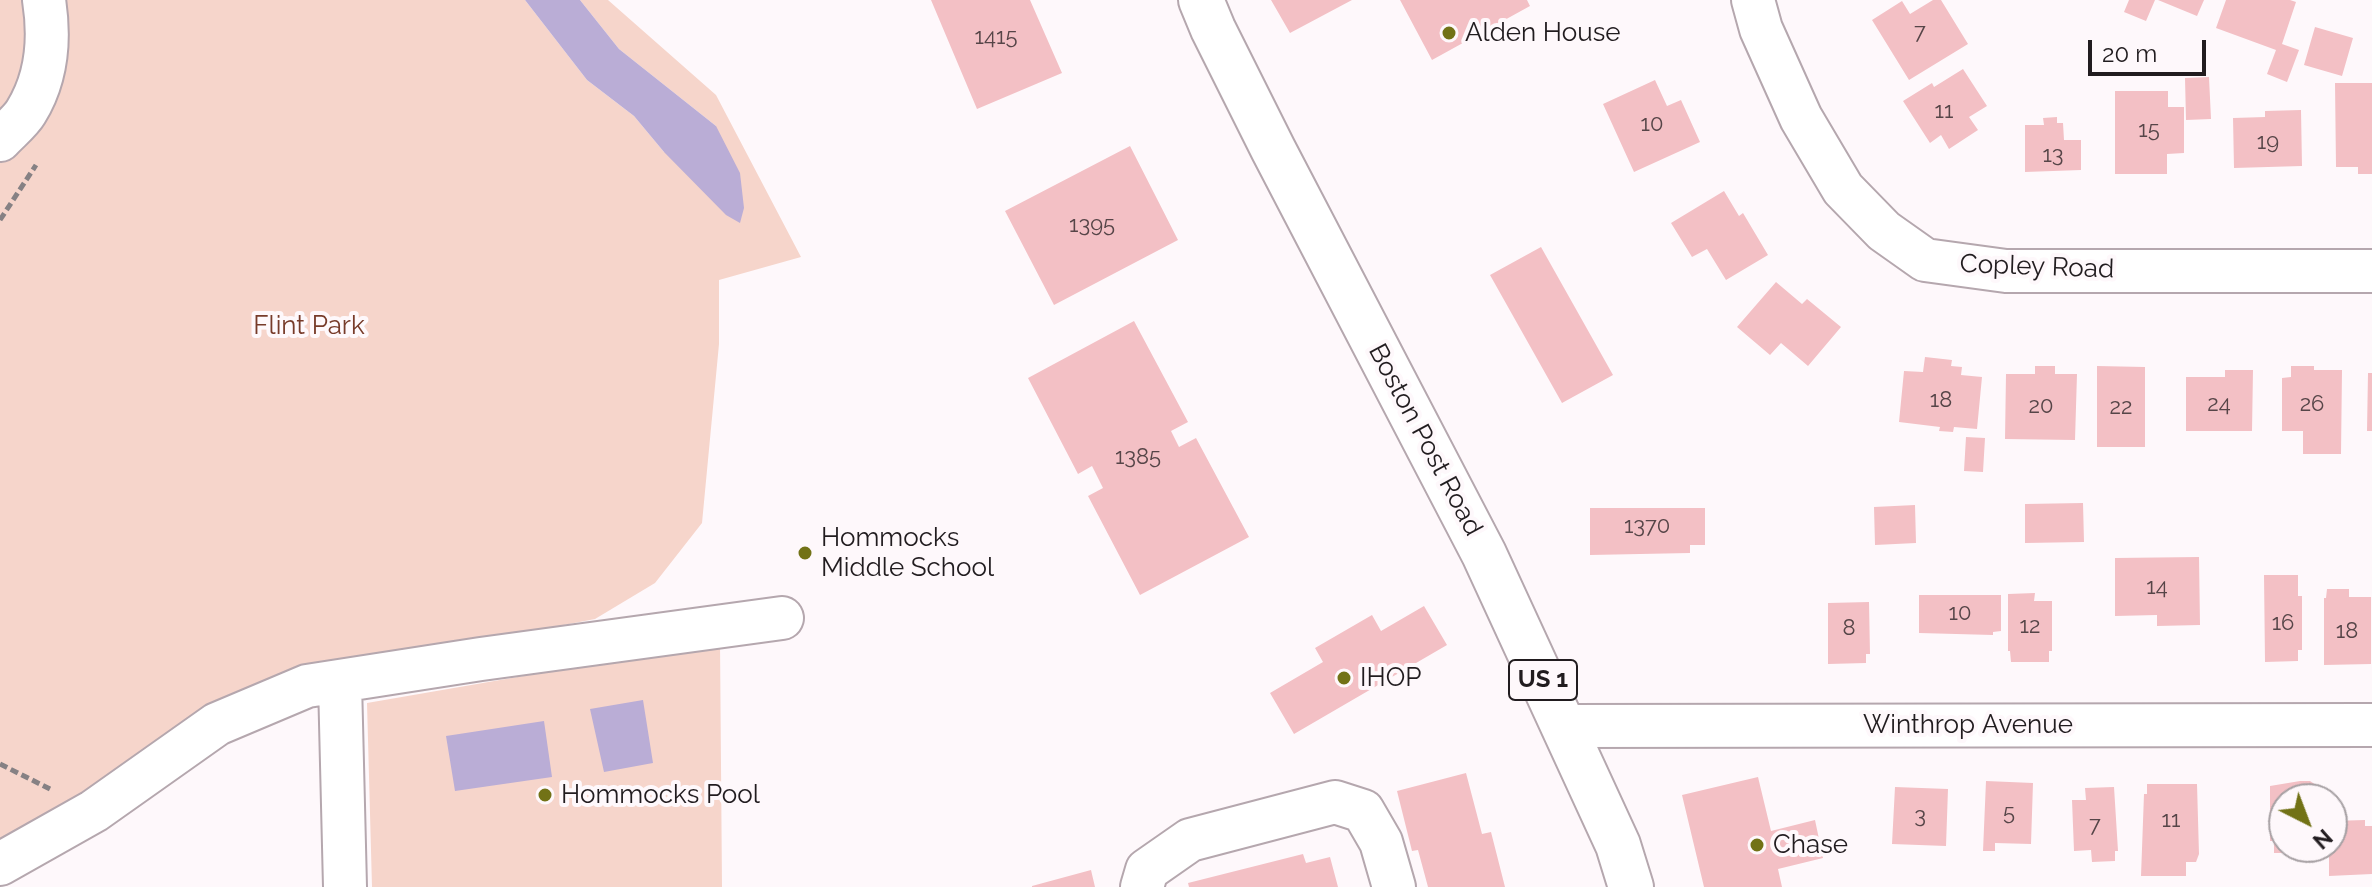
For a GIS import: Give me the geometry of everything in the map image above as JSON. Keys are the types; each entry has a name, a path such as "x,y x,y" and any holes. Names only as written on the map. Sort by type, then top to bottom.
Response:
{"main road":[{"name":"Boston Post Road","path":"1201,0 1273,149 1484,554 1618,845 1631,887"}],"street":[{"path":"0,140 26,113 43,72 48,26 44,0"},
{"name":"Copley Road","path":"1753,0 1761,29 1801,118 1843,189 1884,231 1925,260 2006,271 2372,271"},
{"path":"0,864 94,811 217,724 307,686 782,618"},
{"path":"340,682 345,887"},
{"name":"Winthrop Avenue","path":"1565,726 2372,725"},
{"path":"1142,887 1147,870 1190,840 1335,802 1363,811 1381,842 1394,887"}],"green space":[{"name":"Flint Park","path":"0,0 525,0 587,80 634,116 664,152 716,126 619,49 580,0 608,0 716,95 801,257 719,280 719,344 702,523 655,583 595,619 324,671 0,849"},
{"name":"Hommocks Pool","path":"720,642 722,887 372,887 367,703"}],"shaded area":[{"path":"525,0 580,0 619,49 716,126 740,173 744,208 740,223 726,215 664,152 634,116 587,80"},
{"path":"643,700 653,763 604,772 590,709"},
{"path":"544,721 552,777 455,791 446,736"}],"building":[{"path":"931,0 1030,0 1062,73 977,109"},
{"path":"1271,0 1352,0 1290,33"},
{"name":"Alden House","path":"1400,0 1527,0 1530,6 1432,60"},
{"path":"1933,0 1941,0 1968,44 1909,80 1872,20 1902,1 1910,14"},
{"path":"2129,0 2155,0 2146,21 2124,12"},
{"path":"2158,0 2204,0 2197,16"},
{"path":"2226,0 2296,2 2282,44 2299,50 2287,82 2267,74 2276,50 2216,28"},
{"path":"2315,27 2353,38 2342,76 2304,65"},
{"path":"1963,69 1987,106 1969,117 1978,130 1949,149 1941,135 1930,143 1903,101"},
{"path":"2209,77 2211,119 2186,120 2185,78"},
{"path":"1655,80 1667,106 1681,100 1700,142 1634,172 1603,104"},
{"path":"2335,83 2372,83 2372,174 2358,174 2358,167 2336,167"},
{"path":"2115,91 2168,91 2168,107 2184,107 2184,153 2167,154 2167,174 2115,174"},
{"path":"2301,110 2302,166 2234,168 2233,118 2265,117 2265,111"},
{"path":"2057,117 2057,123 2063,123 2064,140 2081,140 2081,170 2025,172 2025,125 2044,125 2043,118"},
{"path":"1130,146 1178,240 1054,305 1005,211"},
{"path":"1724,191 1739,216 1743,213 1768,255 1726,280 1707,249 1692,257 1671,223"},
{"path":"1541,247 1613,375 1562,403 1490,275"},
{"path":"1776,282 1802,304 1807,299 1841,327 1808,366 1781,343 1770,355 1737,327"},
{"path":"1134,321 1188,422 1171,431 1179,447 1196,438 1249,537 1140,595 1088,496 1103,488 1092,466 1078,474 1028,378"},
{"path":"1925,357 1952,360 1951,366 1962,367 1961,375 1982,377 1977,429 1954,427 1953,432 1939,431 1940,427 1899,422 1904,371 1923,372"},
{"path":"2035,366 2055,366 2055,374 2077,374 2075,440 2005,439 2006,374 2035,374"},
{"path":"2097,366 2145,367 2145,447 2097,447"},
{"path":"2291,366 2342,370 2341,454 2303,454 2303,431 2282,431 2282,378 2291,377"},
{"path":"2225,370 2253,370 2252,431 2186,431 2186,377 2225,377"},
{"path":"2368,373 2372,373 2372,431 2367,431"},
{"path":"1966,437 1985,438 1983,472 1964,471"},
{"path":"2083,503 2084,542 2025,543 2025,504"},
{"path":"1915,505 1916,543 1875,545 1874,507"},
{"path":"1590,508 1705,508 1705,545 1690,545 1690,553 1590,555"},
{"path":"2199,557 2200,625 2157,626 2157,615 2115,616 2115,558"},
{"path":"2264,575 2298,575 2298,596 2302,596 2302,650 2298,650 2298,661 2265,662"},
{"path":"2327,589 2349,589 2349,597 2371,597 2371,664 2324,665 2324,598"},
{"path":"2035,593 2034,601 2052,601 2052,651 2049,651 2049,662 2011,662 2008,651 2008,594"},
{"path":"1919,595 2001,595 2001,631 1993,632 1993,635 1919,633"},
{"path":"1869,602 1870,654 1866,654 1866,663 1828,664 1828,603"},
{"name":"IHOP","path":"1424,606 1447,645 1294,734 1270,693 1323,662 1315,648 1372,615 1381,631"},
{"path":"1466,773 1482,834 1491,832 1505,887 1428,887 1418,850 1412,851 1397,791"},
{"name":"Chase","path":"1758,777 1771,831 1815,820 1823,858 1778,869 1782,887 1704,887 1682,795"},
{"path":"1986,781 2033,783 2031,844 1995,843 1995,851 1983,851"},
{"path":"2147,784 2197,784 2199,854 2196,862 2186,862 2186,876 2141,876"},
{"path":"1895,787 1948,789 1946,846 1892,844"},
{"path":"2114,787 2118,851 2115,851 2115,861 2092,862 2091,850 2074,851 2072,800 2086,800 2085,788"},
{"path":"2365,820 2365,826 2372,826 2372,874 2329,876 2329,863 2348,863 2348,821"},
{"path":"1303,854 1306,863 1330,857 1338,887 1189,887 1188,883"},
{"path":"1091,870 1095,887 1032,887 1032,886"}],"place":[{"name":"Alden House","path":"1449,33"},
{"name":"Hommocks Middle School","path":"805,553"},
{"name":"IHOP","path":"1344,678"},
{"name":"Hommocks Pool","path":"545,795"},
{"name":"Chase","path":"1757,845"}]}
